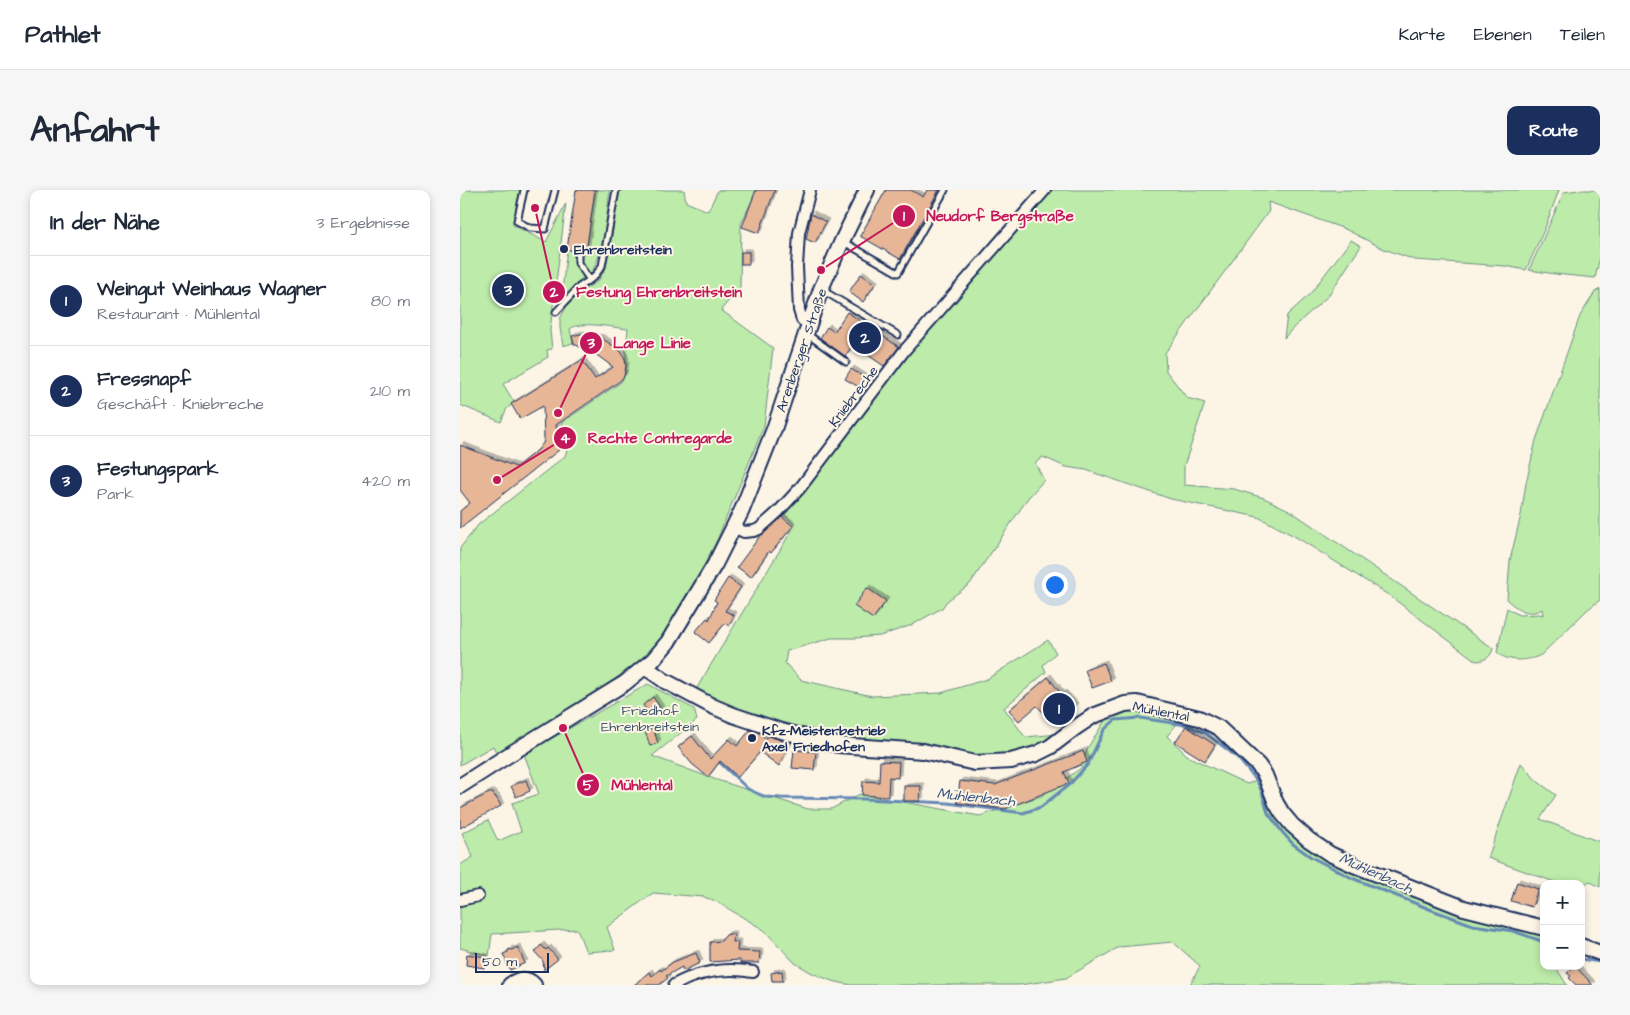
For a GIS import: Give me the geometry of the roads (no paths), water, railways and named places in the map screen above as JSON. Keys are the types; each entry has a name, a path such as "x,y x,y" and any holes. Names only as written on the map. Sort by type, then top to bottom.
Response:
{"street":[{"path":"808,329 802,320 799,310 797,267 799,233 810,190"},
{"name":"Arenberger Straße","path":"460,786 608,694 645,667 662,650 677,630 715,564 750,493 822,289 842,241 867,190"},
{"name":"Kniebreche","path":"734,527 744,532 754,531 780,511 800,488 904,351 1045,190"},
{"name":"Mühlental","path":"645,667 690,694 723,710 793,734 838,745 923,752 975,763 1011,761 1036,754 1050,747 1093,716 1125,704 1143,705 1199,718 1219,728 1258,765 1265,775 1282,813 1304,835 1330,854 1448,903 1540,927"},
{"path":"460,900 478,896"},
{"path":"1585,947 1600,953"},
{"path":"674,985 708,972 730,970 753,972"},
{"path":"510,985 517,980 524,980 531,981 534,985"}],"lane":[{"path":"524,190 517,221 530,228 545,229 554,190"},
{"path":"556,312 602,266 616,190"},
{"path":"842,241 898,273 945,190"},
{"path":"578,252 578,263 590,280"},
{"path":"822,289 898,335"},
{"path":"808,329 846,362"}],"waterway":[{"name":"Mühlenbach","path":"717,760 748,789 765,797 948,803 1023,813 1041,807 1071,783 1088,764 1104,730 1115,720 1140,718 1186,725 1206,733 1237,757 1257,781 1268,813 1293,844 1311,857 1352,878 1473,925 1513,931 1540,941"},
{"name":"Mühlenbach","path":"1585,960 1600,962"}],"place":[{"name":"Festung Ehrenbreitstein","path":"535,208"},
{"name":"Ehrenbreitstein","path":"564,249"},
{"name":"Neudorf Bergstraße","path":"821,270"},
{"name":"Festungspark","path":"508,290"},
{"name":"Fressnapf","path":"865,338"},
{"name":"Lange Linie","path":"558,413"},
{"name":"Rechte Contregarde","path":"497,480"},
{"name":"Weingut Weinhaus Wagner","path":"1059,709"},
{"name":"Mühlental","path":"563,728"},
{"name":"Kfz-Meisterbetrieb Axel Friedhofen","path":"752,738"}],"park label":[{"name":"Friedhof Ehrenbreitstein","path":"650,718"}]}
